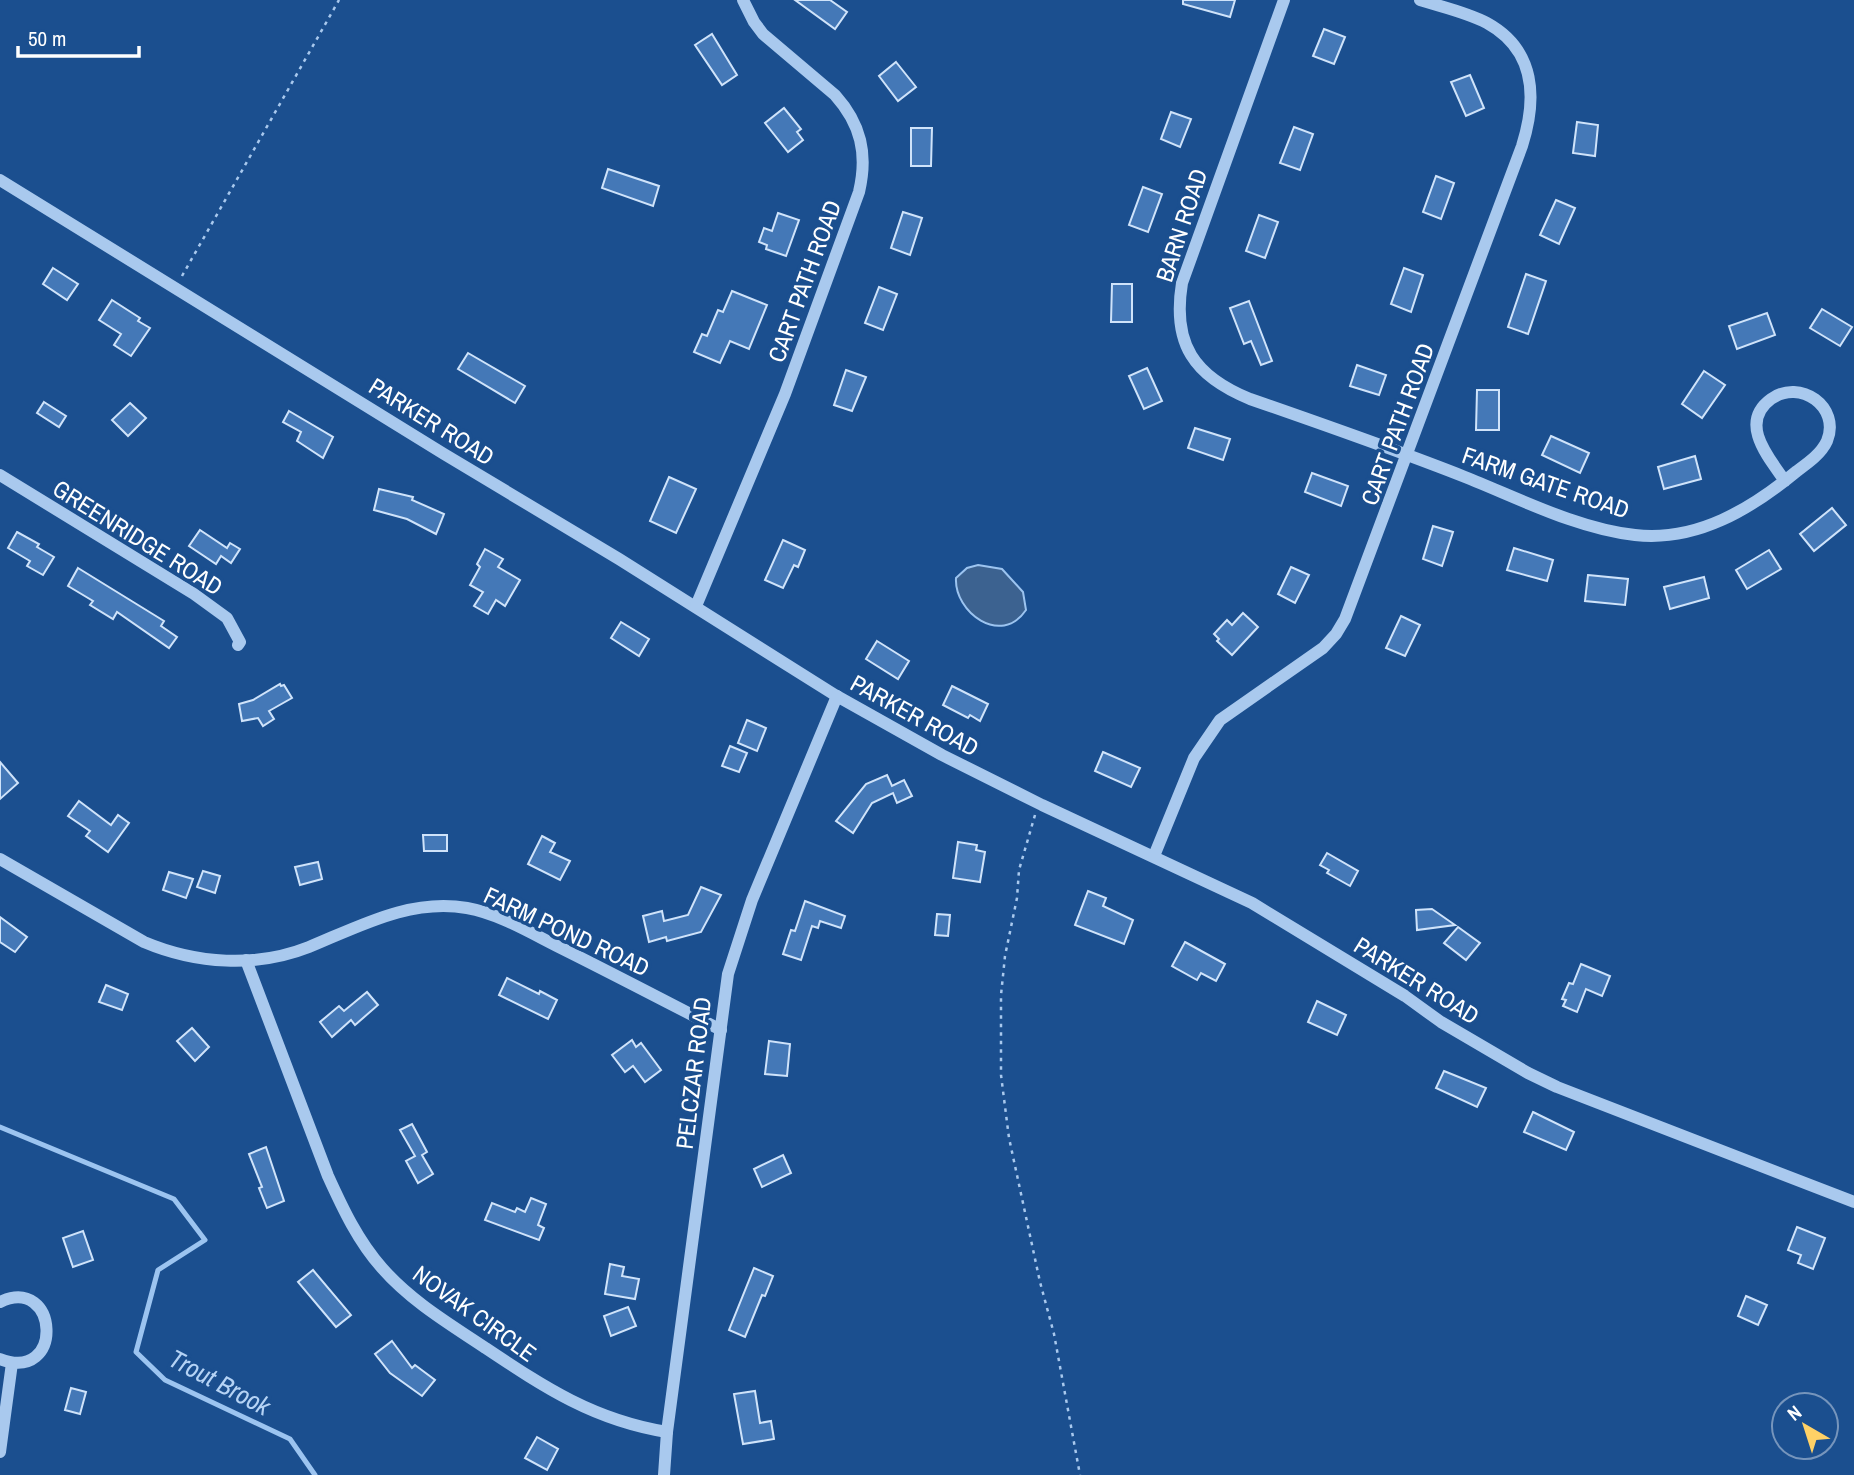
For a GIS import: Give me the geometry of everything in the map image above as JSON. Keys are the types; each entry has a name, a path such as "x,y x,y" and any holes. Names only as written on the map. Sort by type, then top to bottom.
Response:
{"street":[{"name":"CART PATH ROAD","path":"696,606 794,371 859,192 864,161 859,132 845,106 835,94 763,34 743,0"},
{"name":"BARN ROAD","path":"1284,0 1188,261 1182,282 1178,322 1195,361 1206,374 1234,393 1408,454"},
{"name":"CART PATH ROAD","path":"1154,856 1194,758 1220,720 1323,648 1336,634 1354,601 1522,146 1532,100 1526,69 1516,50 1501,33 1473,17 1420,0"},
{"name":"PARKER ROAD","path":"0,180 696,606 837,696 942,755 1232,892 1287,923 1441,1021 1547,1082 1854,1202"},
{"name":"FARM GATE ROAD","path":"1408,454 1575,520 1617,533 1637,536 1672,535 1706,527 1740,512 1786,481 1817,455 1829,435 1829,420 1822,405 1811,395 1796,391 1773,397 1762,407 1757,421 1760,443 1786,481"},
{"name":"GREENRIDGE ROAD","path":"0,475 194,594 227,618 240,642 238,645"},
{"name":"PELCZAR ROAD","path":"664,1475 667,1432 724,1000 734,951 752,900 837,696"},
{"name":"FARM POND ROAD","path":"0,859 108,922 163,950 205,960 246,960 278,956 307,948 360,925 408,909 467,908 515,925 721,1030"},
{"name":"NOVAK CIRCLE","path":"246,960 343,1210 383,1269 418,1302 514,1369 557,1395 603,1416 638,1427 667,1432"},
{"path":"0,1302 14,1297 25,1299 35,1304 47,1321 46,1342 41,1351 23,1362 6,1361 0,1452"}],"path":[{"path":"176,288 339,0"},
{"path":"1041,804 1030,827 1019,870 1017,898 1005,956 1001,995 1001,1075 1009,1138 1054,1334 1080,1475"}],"water":[{"path":"978,565 1002,569 1023,592 1026,610 1016,621 992,625 981,621 963,603 957,591 956,578 967,568"}],"building":[{"path":"795,0 830,0 847,12 835,29"},
{"path":"1183,0 1235,0 1230,17 1183,4"},
{"path":"1324,29 1345,37 1334,64 1313,56"},
{"path":"712,34 737,75 722,85 695,45"},
{"path":"896,62 916,87 898,101 879,76"},
{"path":"1470,75 1484,108 1466,116 1451,82"},
{"path":"784,108 801,129 797,132 803,140 788,152 765,123"},
{"path":"1171,112 1191,119 1180,147 1161,139"},
{"path":"1577,122 1598,125 1595,156 1573,153"},
{"path":"1294,127 1313,134 1300,170 1280,163"},
{"path":"911,128 932,128 931,166 911,166"},
{"path":"608,169 659,186 653,206 602,188"},
{"path":"1436,176 1454,183 1441,219 1423,212"},
{"path":"1143,187 1162,194 1148,232 1129,225"},
{"path":"1556,200 1575,208 1559,244 1540,235"},
{"path":"903,212 922,218 910,255 891,248"},
{"path":"778,213 799,220 786,256 766,249 767,245 759,242 764,228 772,231"},
{"path":"1259,215 1278,222 1265,258 1246,251"},
{"path":"53,268 78,284 67,300 43,284"},
{"path":"1404,268 1423,275 1411,312 1391,304"},
{"path":"1526,274 1546,281 1528,334 1508,327"},
{"path":"1112,284 1132,284 1132,322 1111,322"},
{"path":"879,287 897,294 883,330 865,323"},
{"path":"732,291 767,305 749,349 730,341 720,363 694,352 702,334 707,336 718,310 723,312"},
{"path":"112,300 140,318 138,321 150,328 131,356 114,345 121,334 99,320"},
{"path":"1249,301 1272,361 1261,365 1251,341 1244,344 1230,308"},
{"path":"1822,309 1852,327 1840,346 1810,328"},
{"path":"1767,313 1775,335 1737,349 1729,326"},
{"path":"468,353 525,386 515,403 458,369"},
{"path":"1357,365 1386,375 1379,395 1350,386"},
{"path":"1147,368 1162,401 1144,409 1129,376"},
{"path":"846,370 866,377 852,411 834,405"},
{"path":"1704,371 1725,385 1702,418 1682,404"},
{"path":"1477,390 1499,390 1499,430 1476,430"},
{"path":"44,402 66,416 59,427 37,413"},
{"path":"130,403 146,418 128,436 112,420"},
{"path":"289,411 333,437 323,458 297,441 301,432 283,422"},
{"path":"1195,428 1230,439 1223,460 1188,448"},
{"path":"1551,436 1589,453 1580,473 1542,455"},
{"path":"1695,456 1701,479 1664,489 1658,467"},
{"path":"1312,473 1348,486 1341,506 1305,492"},
{"path":"669,477 696,489 676,533 650,521"},
{"path":"379,489 413,497 412,500 444,514 436,534 407,519 374,510"},
{"path":"1832,508 1846,525 1814,551 1800,534"},
{"path":"1433,526 1453,532 1442,566 1423,559"},
{"path":"200,530 227,548 230,543 240,549 231,563 221,556 216,564 189,546"},
{"path":"17,532 39,544 37,547 54,557 43,575 27,566 30,561 8,548"},
{"path":"783,540 805,550 798,567 794,565 783,588 765,580"},
{"path":"1514,548 1553,560 1547,581 1507,570"},
{"path":"485,549 503,559 498,567 520,580 505,606 496,600 488,614 474,606 483,592 470,585 480,567 477,564"},
{"path":"1769,550 1781,569 1747,589 1736,570"},
{"path":"1291,567 1309,575 1295,603 1278,594"},
{"path":"78,568 164,621 161,626 177,637 169,648 117,612 113,619 90,605 93,601 68,586"},
{"path":"1588,575 1628,579 1625,605 1585,601"},
{"path":"1704,577 1709,598 1670,609 1664,587"},
{"path":"1243,613 1258,627 1232,655 1217,641 1219,639 1214,634 1227,620 1232,625"},
{"path":"1401,616 1420,625 1405,656 1386,648"},
{"path":"621,622 649,639 639,656 611,638"},
{"path":"877,641 909,661 898,679 866,659"},
{"path":"280,684 284,685 292,698 269,711 274,719 263,726 258,718 242,721 239,704 253,700"},
{"path":"952,686 988,704 980,721 943,705"},
{"path":"747,720 766,728 757,751 738,743"},
{"path":"730,746 747,753 739,772 722,766"},
{"path":"1103,752 1140,768 1131,787 1095,771"},
{"path":"0,762 18,783 0,799"},
{"path":"887,775 892,786 904,780 912,796 897,803 893,793 872,803 853,833 836,821 866,784"},
{"path":"79,801 111,825 118,815 129,823 108,852 86,836 90,831 68,816"},
{"path":"423,835 447,835 447,851 424,851"},
{"path":"542,836 555,843 550,852 570,861 560,880 528,864"},
{"path":"958,842 977,845 976,850 985,852 980,882 953,878"},
{"path":"1327,853 1358,871 1350,886 1327,873 1329,870 1320,865"},
{"path":"318,862 322,879 300,885 295,867"},
{"path":"203,871 220,876 215,893 197,887"},
{"path":"169,872 193,879 186,898 163,890"},
{"path":"701,887 721,895 701,932 667,941 666,937 649,942 643,916 662,911 664,921 688,915"},
{"path":"1088,891 1106,898 1103,906 1133,920 1124,944 1075,925"},
{"path":"805,901 845,916 841,928 820,921 818,928 812,926 801,960 783,954 791,930 795,931"},
{"path":"1432,909 1455,925 1417,930 1416,910"},
{"path":"937,914 950,915 948,936 935,935"},
{"path":"0,917 27,937 15,952 0,942"},
{"path":"1458,927 1480,943 1466,960 1444,943"},
{"path":"1185,942 1225,964 1216,981 1201,973 1197,980 1172,966"},
{"path":"1581,964 1610,976 1602,996 1586,989 1577,1012 1563,1006 1566,1000 1562,999 1569,983 1573,984"},
{"path":"507,978 557,1000 548,1019 499,995"},
{"path":"106,985 128,994 122,1010 99,1002"},
{"path":"367,992 378,1005 355,1025 351,1020 332,1037 320,1022 339,1006 344,1011"},
{"path":"1317,1001 1346,1015 1337,1035 1308,1022"},
{"path":"192,1028 209,1047 195,1061 177,1041"},
{"path":"632,1040 636,1047 641,1043 661,1070 645,1082 633,1066 625,1072 612,1055"},
{"path":"769,1041 790,1044 787,1076 765,1074"},
{"path":"1444,1071 1486,1088 1477,1107 1436,1088"},
{"path":"1533,1112 1574,1132 1566,1150 1524,1132"},
{"path":"412,1124 427,1152 422,1155 433,1174 418,1183 406,1161 415,1156 400,1130"},
{"path":"266,1147 284,1201 267,1208 249,1154"},
{"path":"783,1155 791,1173 762,1187 754,1169"},
{"path":"531,1198 546,1204 538,1225 544,1228 539,1240 485,1220 492,1203 515,1212 517,1208 525,1212"},
{"path":"1797,1227 1825,1238 1813,1269 1798,1263 1801,1255 1788,1250"},
{"path":"83,1231 93,1260 73,1267 63,1238"},
{"path":"610,1264 624,1267 622,1276 639,1279 635,1299 605,1294"},
{"path":"754,1268 773,1276 745,1337 729,1330"},
{"path":"313,1270 351,1315 336,1327 298,1282"},
{"path":"1746,1296 1767,1305 1758,1325 1738,1316"},
{"path":"628,1307 636,1326 611,1336 604,1316"},
{"path":"392,1341 412,1368 415,1365 435,1380 422,1396 390,1373 375,1354"},
{"path":"71,1388 86,1392 80,1414 65,1410"},
{"path":"755,1391 760,1423 771,1421 774,1439 743,1444 734,1394"},
{"path":"537,1437 558,1449 547,1470 525,1458"}],"waterway":[{"name":"Trout Brook","path":"0,1127 174,1199 205,1240 158,1270 136,1352 165,1380 290,1439 315,1475"}]}
